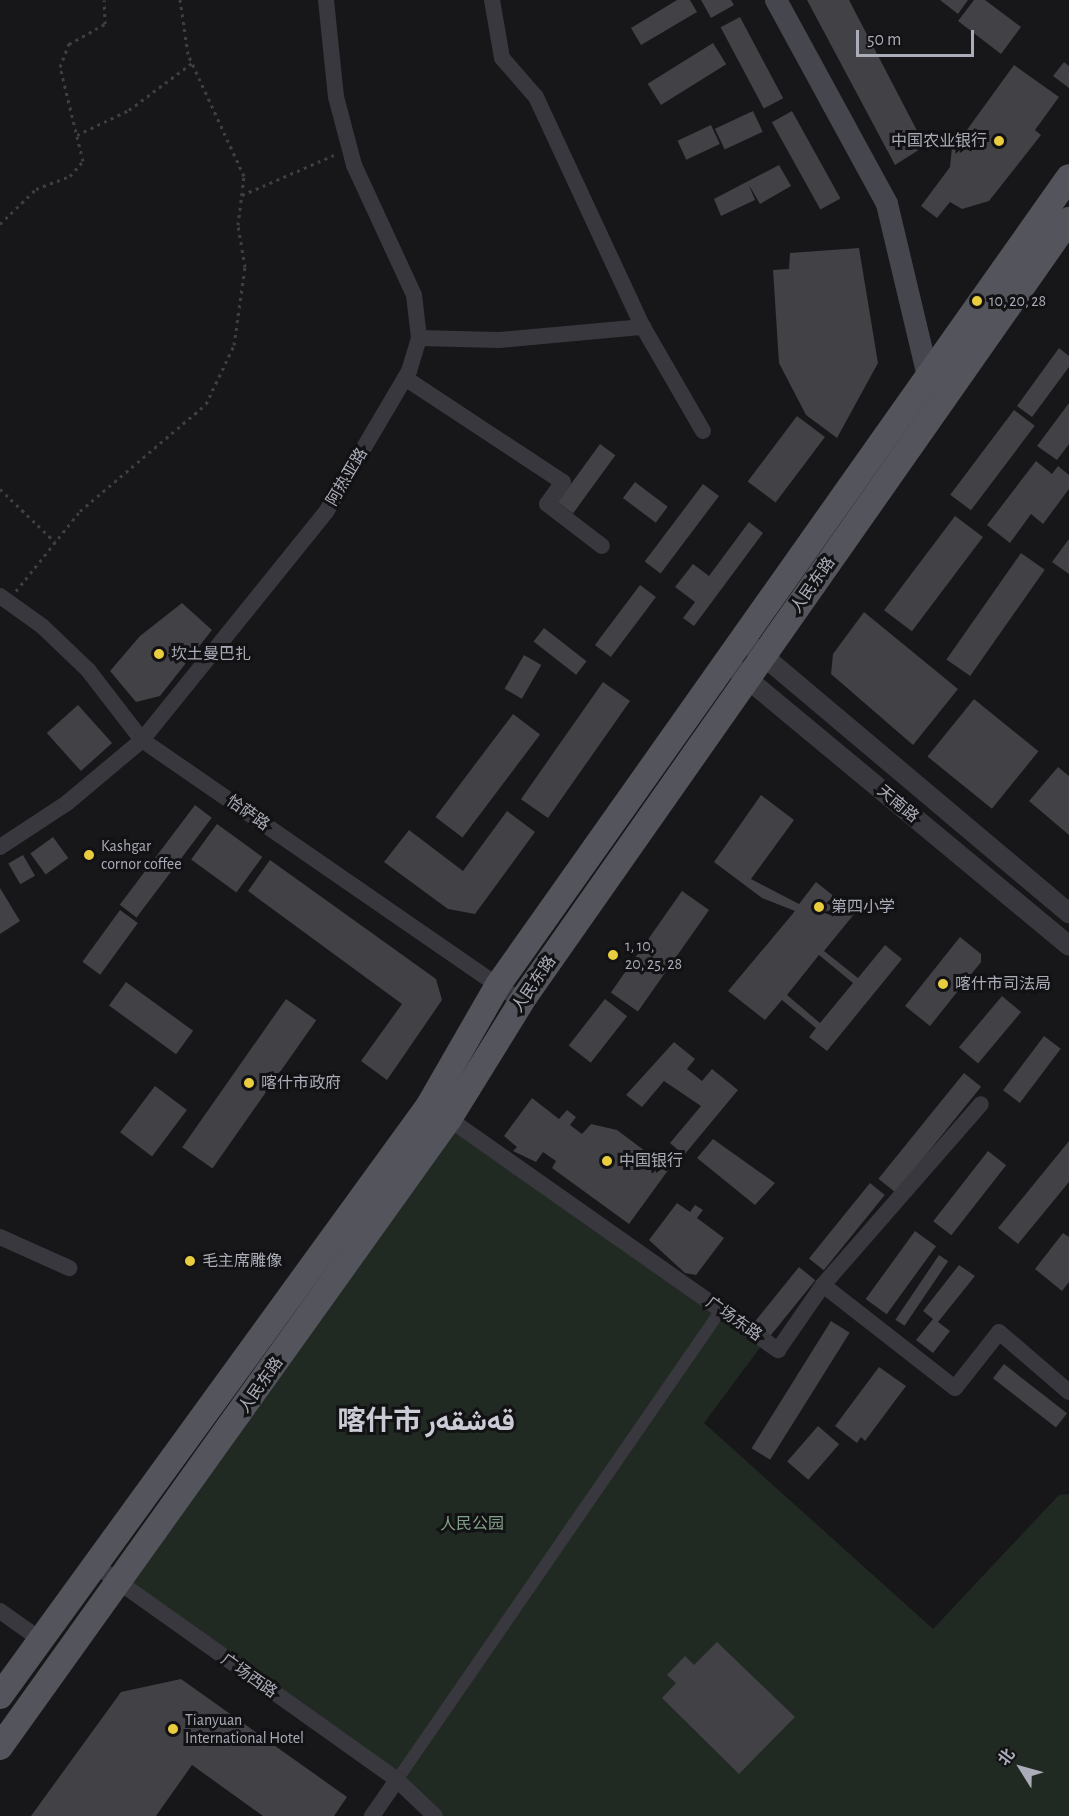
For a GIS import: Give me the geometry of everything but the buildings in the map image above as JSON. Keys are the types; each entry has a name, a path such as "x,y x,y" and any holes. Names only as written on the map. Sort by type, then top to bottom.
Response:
{"main road":[{"path":"776,0 887,204 928,376"},
{"name":"人民东路","path":"0,1747 119,1584 439,1112 498,985 1069,177"},
{"name":"人民东路","path":"0,1696 95,1565 522,1002 1069,220"}],"street":[{"name":"阿热亚路","path":"0,847 67,803 142,740 326,512 405,378 419,338 414,295 351,152 336,97 326,0"},
{"path":"492,0 502,58 536,97 643,327 703,431"},
{"path":"419,338 500,340 643,327"},
{"path":"405,378 563,482 547,504 602,546"},
{"name":"恰萨路","path":"4,599 88,670 142,740 522,1002"},
{"name":"天南路","path":"742,639 1069,913"},
{"name":"天南路","path":"726,662 1069,946"},
{"name":"广场东路","path":"439,1112 778,1350 824,1285 981,1104"},
{"path":"0,1237 69,1268"},
{"path":"824,1285 955,1388 999,1332 1069,1392"},
{"path":"372,1816 721,1310"},
{"name":"广场西路","path":"95,1565 397,1780 435,1816"},
{"path":"0,1611 41,1640"}],"path":[{"path":"0,224 36,189 70,176 83,160 60,67 69,44 105,24 104,0"},
{"path":"4,599 80,511 206,404 234,345 244,267 238,225 244,176 234,148 216,124 192,63 180,0"},
{"path":"77,135 129,110 192,63"},
{"path":"242,195 267,189 325,156 351,152"},
{"path":"0,489 55,542"}],"green space":[{"name":"人民公园","path":"449,1119 765,1341 704,1423 933,1629 1059,1495 1069,1494 1069,1816 435,1816 119,1584"}],"place":[{"name":"中国农业银行","path":"999,141"},
{"name":"10, 20, 28","path":"977,301"},
{"name":"坎土曼巴扎","path":"159,654"},
{"name":"Kashgar cornor coffee","path":"89,855"},
{"name":"第四小学","path":"819,907"},
{"name":"1, 10, 20, 25, 28","path":"613,955"},
{"name":"喀什市司法局","path":"943,984"},
{"name":"喀什市政府","path":"249,1083"},
{"name":"中国银行","path":"607,1161"},
{"name":"毛主席雕像","path":"190,1261"},
{"name":"Tianyuan International Hotel","path":"173,1729"}],"district":[{"name":"喀什市 قەشقەر","path":"426,1422"}]}
